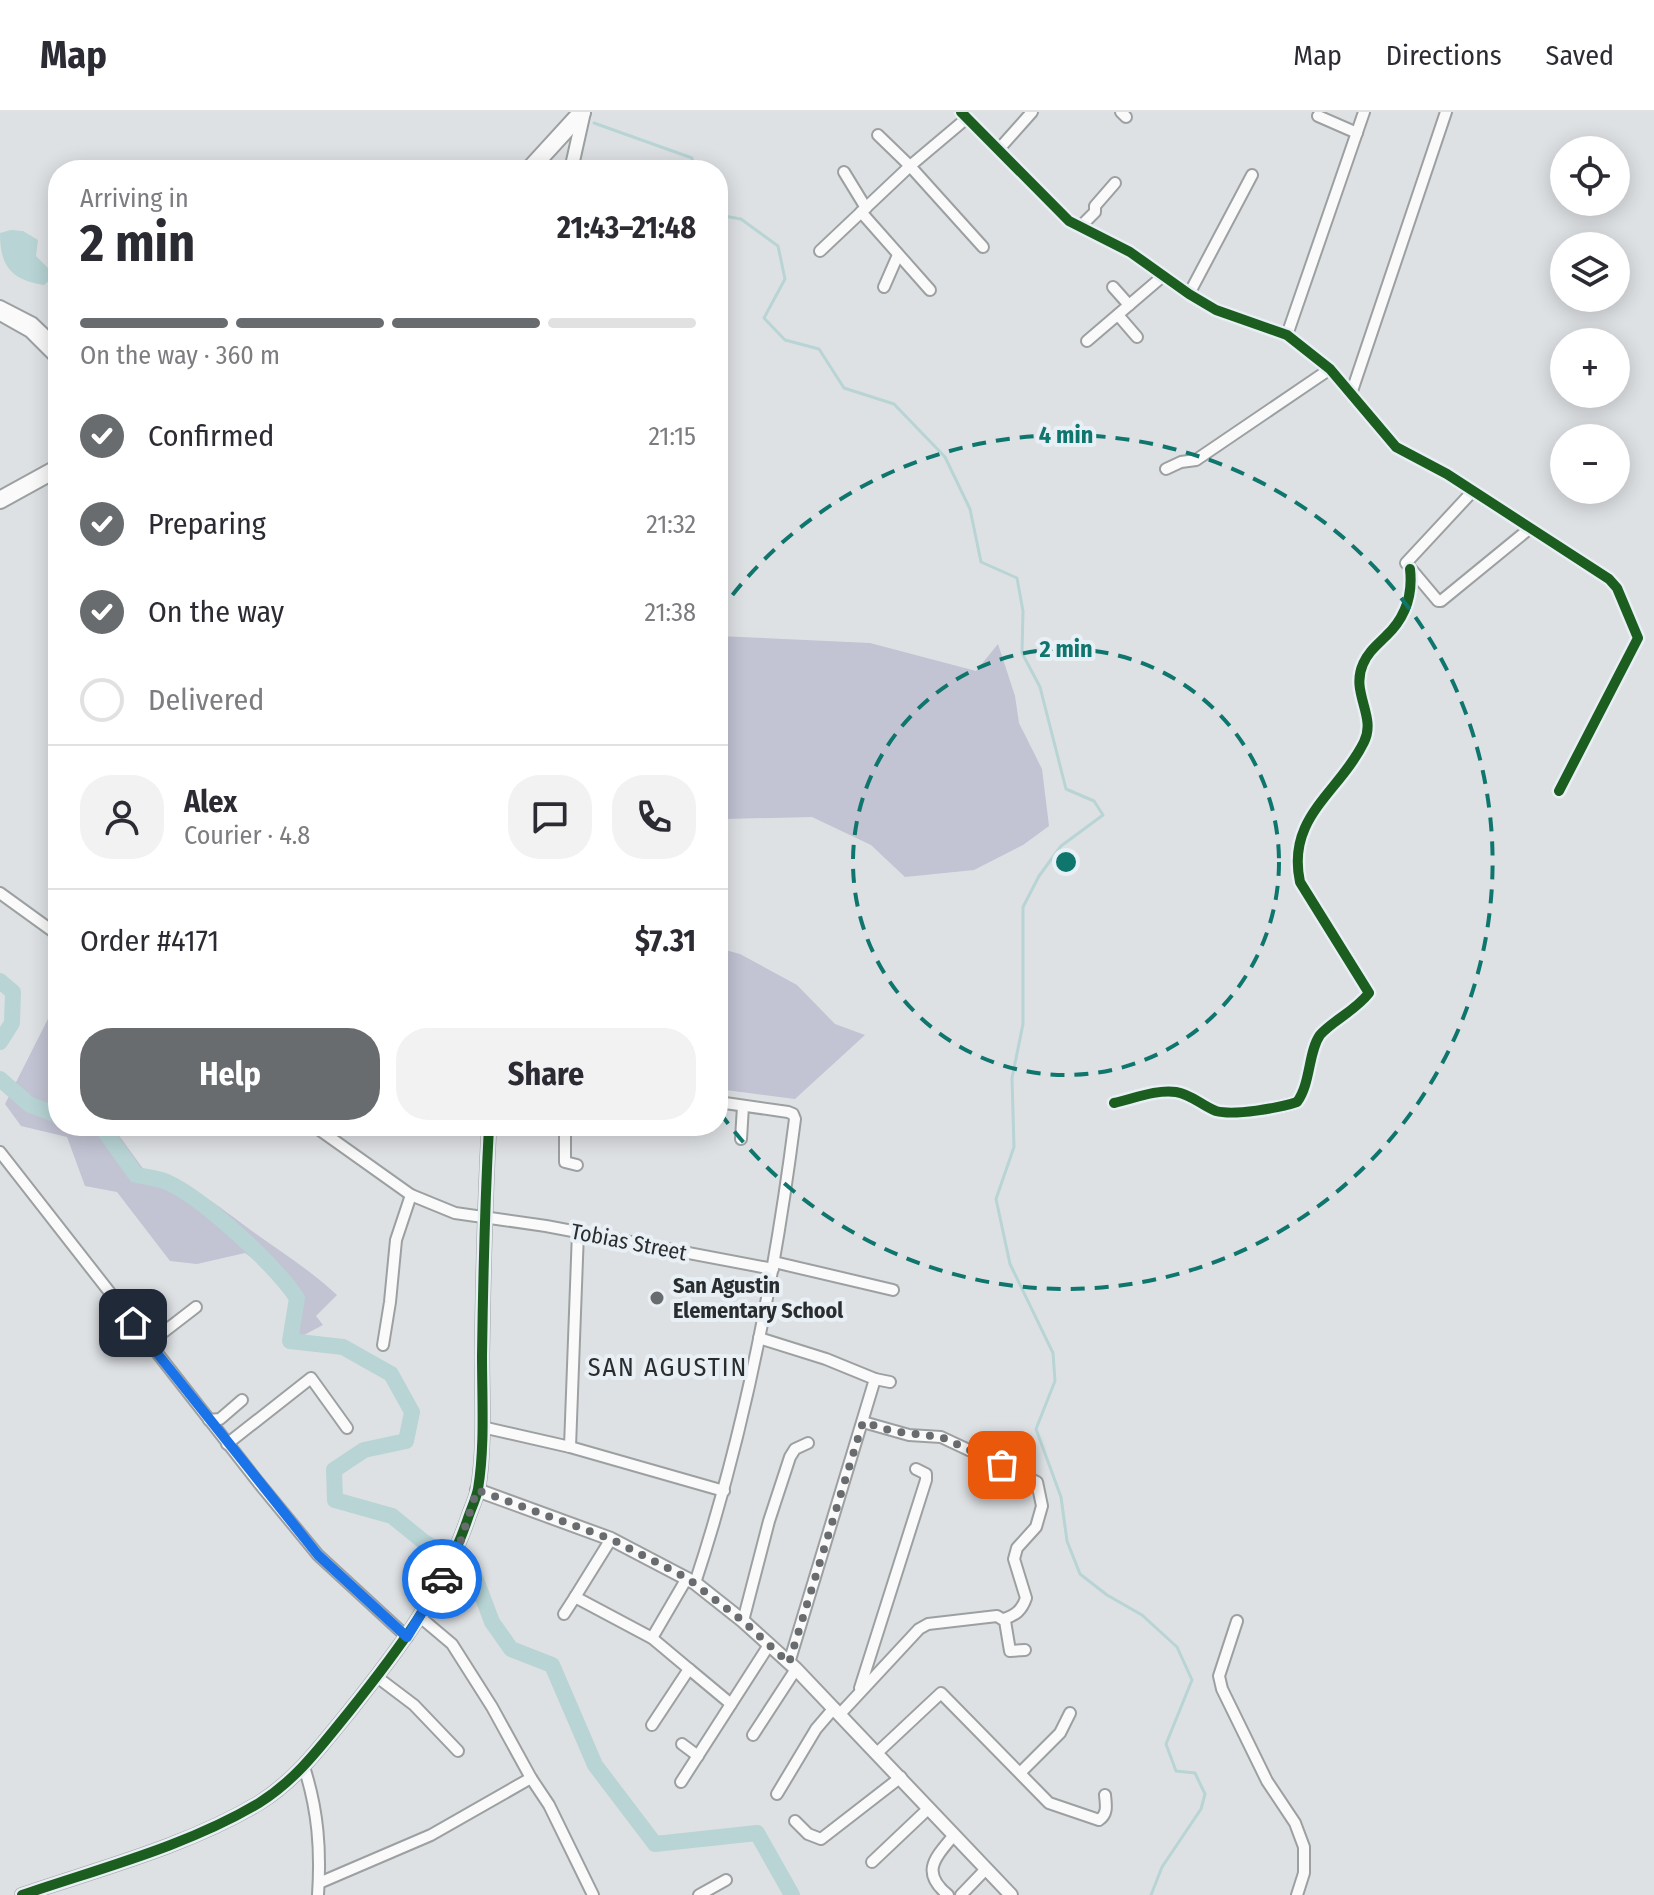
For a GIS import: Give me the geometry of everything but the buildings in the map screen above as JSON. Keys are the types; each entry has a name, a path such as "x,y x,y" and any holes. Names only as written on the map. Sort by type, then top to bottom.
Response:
{"highway":[{"path":"538,160 583,112"},
{"path":"0,500 48,474"}],"street":[{"path":"573,160 583,112"},
{"path":"999,149 1032,112"},
{"path":"1287,335 1364,112"},
{"path":"1351,394 1446,112"},
{"path":"820,251 964,115 1069,221 1130,252 1189,294 1227,314 1287,335 1330,369 1396,447 1447,474 1613,582 1638,635 1559,791"},
{"path":"1318,116 1357,133"},
{"path":"878,135 983,247"},
{"path":"844,172 863,210 930,290"},
{"path":"1189,294 1252,175"},
{"path":"1080,227 1095,212 1095,206 1115,183"},
{"path":"884,287 898,255"},
{"path":"1087,341 1163,276"},
{"path":"1113,287 1129,305"},
{"path":"2,311 33,323 48,337"},
{"path":"2,311 48,350"},
{"path":"1118,315 1137,337"},
{"path":"1166,469 1196,460 1330,369"},
{"path":"1472,492 1406,564 1440,602 1529,529"},
{"path":"1114,1103 1161,1092 1174,1092 1217,1111 1236,1112 1297,1102 1306,1084 1320,1036 1369,993 1300,882 1296,863 1297,846 1314,810 1348,767 1368,732 1368,722 1359,697 1360,673 1369,653 1403,616 1411,587 1410,569"},
{"path":"0,893 48,928"},
{"path":"652,1638 691,1580 724,1491 774,1266 795,1119 788,1112 728,1104"},
{"path":"741,1139 743,1106"},
{"name":"Tobias Street","path":"328,1136 411,1195 455,1213 774,1266 893,1290"},
{"path":"22,1895 156,1849 234,1817 282,1787 304,1767 377,1677 420,1617 459,1546 477,1490 482,1427 484,1219 488,1136"},
{"path":"565,1136 565,1162 577,1165"},
{"path":"0,1152 148,1344 318,1555 407,1637"},
{"path":"383,1345 396,1240 411,1195"},
{"path":"570,1447 578,1232"},
{"path":"148,1344 196,1307"},
{"path":"759,1338 890,1382"},
{"path":"227,1444 311,1378 347,1428"},
{"path":"753,1735 793,1666 875,1379"},
{"path":"209,1420 220,1419 242,1400"},
{"path":"777,1794 816,1729 859,1693 924,1625 997,1616 1004,1619 1021,1609 1026,1598 1014,1559 1017,1548 1036,1527 1042,1506 1037,1482 941,1437 892,1431 863,1422"},
{"path":"482,1427 570,1447 724,1491"},
{"path":"743,1621 769,1521 790,1457 795,1449 808,1443"},
{"path":"859,1693 926,1480 926,1474 916,1469"},
{"path":"477,1490 611,1539 691,1580 793,1666 1011,1895"},
{"path":"564,1614 611,1539"},
{"path":"575,1597 652,1638 731,1704"},
{"path":"420,1617 452,1644 492,1707 549,1805 593,1895"},
{"path":"1004,1619 1010,1651 1025,1650"},
{"path":"1237,1621 1219,1676 1222,1689 1267,1781 1295,1823 1304,1847 1304,1873 1297,1895"},
{"path":"681,1782 769,1645"},
{"path":"652,1725 689,1669"},
{"path":"377,1677 414,1705 458,1751"},
{"path":"878,1752 941,1693 1049,1803 1099,1820 1104,1816 1105,1795"},
{"path":"1021,1772 1060,1733 1070,1713"},
{"path":"682,1744 698,1756"},
{"path":"304,1767 314,1796 318,1822 319,1889 431,1835 531,1778"},
{"path":"795,1821 808,1834 821,1839 901,1777"},
{"path":"872,1862 929,1808"},
{"path":"948,1895 935,1884 931,1875 934,1862 954,1835"},
{"path":"961,1895 986,1869"},
{"path":"699,1895 726,1880"}],"shaded area":[{"path":"23,231 38,240 36,256 48,268 48,281 44,285 33,283 10,270 2,254 0,233"},
{"path":"728,636 870,643 976,671 998,644 1015,696 1019,723 1042,769 1049,826 1023,845 974,870 905,877 871,845 812,817 728,819"},
{"path":"728,951 740,954 797,985 835,1024 865,1035 795,1099 728,1090"},
{"path":"48,1019 48,1132 21,1126 5,1104"},
{"path":"63,1136 119,1136 144,1170 174,1180 201,1194 307,1270 337,1295 316,1316 323,1325 287,1344 295,1298 282,1279 245,1253 197,1264 170,1261 117,1192 85,1186 67,1137"}],"waterway":[{"path":"594,123 692,160"},
{"path":"728,217 741,219 778,246 785,279 764,318 785,340 819,349 844,388 894,404 945,457 970,509 981,562 1017,578 1023,611 1022,653 1040,687 1066,789 1094,801 1103,815 1061,846 1039,876 1023,907 1023,1024 1012,1078 1014,1147 996,1199 1010,1264 1053,1353 1055,1381 1036,1429 1061,1497 1067,1541 1080,1574 1107,1595 1142,1615 1177,1647 1192,1680 1166,1744 1176,1771 1195,1773 1205,1794 1201,1809 1162,1867 1151,1895"},
{"path":"0,981 13,992 12,1023 0,1042"},
{"path":"0,1079 30,1105 48,1111"},
{"path":"108,1136 136,1175 167,1182 182,1190 237,1234 272,1268 297,1298 290,1341 343,1347 391,1374 412,1412 406,1441 364,1450 334,1470 335,1500 392,1516 424,1542 472,1569 492,1622 511,1649 552,1665 595,1765 655,1844 757,1833 792,1895"}],"cycle path":[{"path":"961,112 1069,221 1130,252 1216,310 1287,335 1330,369 1396,447 1447,474 1609,579 1617,588 1638,638 1559,791"},
{"path":"1114,1103 1168,1091 1187,1095 1216,1111 1234,1113 1297,1102 1320,1035 1369,993 1300,882 1298,859 1301,840 1317,807 1364,742 1368,723 1360,675 1367,656 1403,614 1409,597 1410,569"},
{"path":"22,1895 203,1832 272,1794 307,1762 417,1621 458,1545 478,1489 483,1423 489,1136"}],"way so far":[{"path":"442,1579 459,1546 477,1490 611,1539 687,1578 743,1621 789,1663 863,1422 909,1435 941,1437 1002,1465"}],"place":[{"name":"San Agustin Elementary School","path":"657,1298"}],"district":[{"name":"SAN AGUSTIN","path":"668,1367"}],"route":[{"path":"133,1323 318,1555 407,1637 442,1579"}]}
